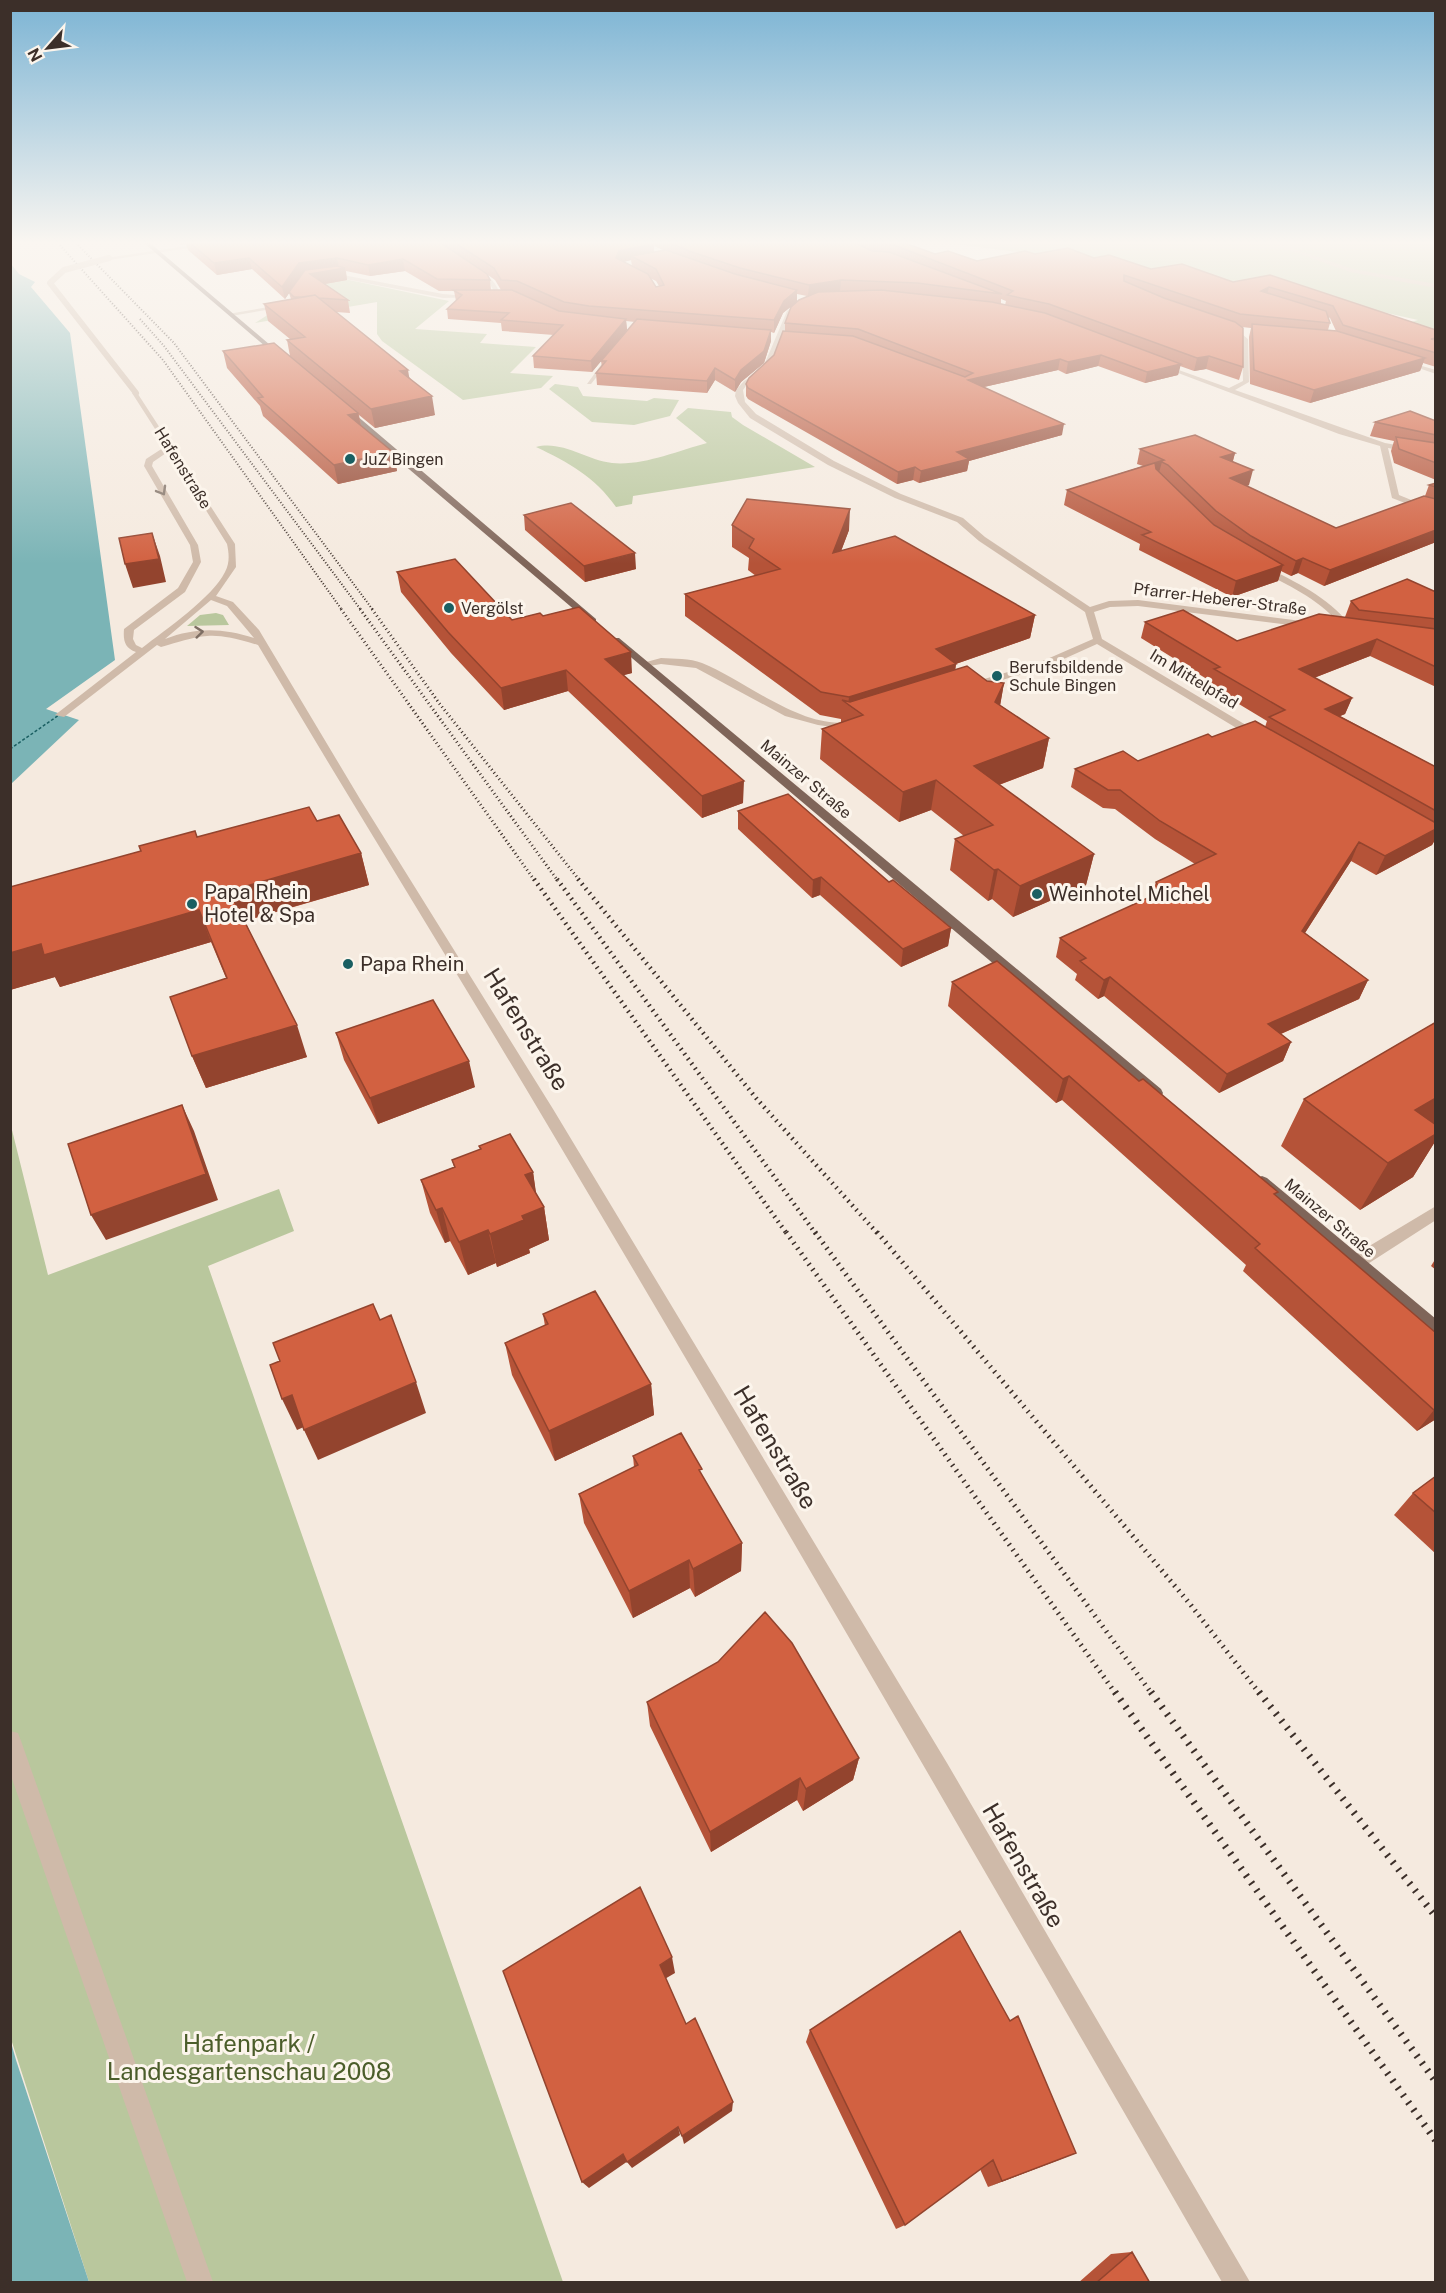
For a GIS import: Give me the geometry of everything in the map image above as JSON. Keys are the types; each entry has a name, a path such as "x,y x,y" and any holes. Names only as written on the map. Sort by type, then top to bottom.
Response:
{"main road":[{"path":"273,350 288,363"},
{"path":"341,407 598,626"},
{"name":"Mainzer Straße","path":"607,633 1168,1104"},
{"name":"Mainzer Straße","path":"1250,1172 1436,1329"}],"street":[{"name":"Hafenstraße","path":"60,715 144,652 210,597 228,576 234,555 231,544 136,393 101,350"},
{"path":"773,350 765,371 746,382 740,390 739,396 742,403 753,416 851,473 960,520 991,545 1089,611 1098,640 1042,665 952,692"},
{"path":"1230,390 1246,382 1245,350"},
{"path":"589,382 614,353"},
{"path":"1391,358 1436,372"},
{"path":"1155,363 1342,432 1384,445 1436,454"},
{"path":"1384,445 1395,496 1436,513"},
{"path":"144,652 132,647 128,639 129,629 182,590 197,562 195,545 148,466 149,461 170,447"},
{"name":"Pfarrer-Heberer-Straße","path":"1255,564 1329,606 1343,619 1349,630"},
{"name":"Hafenstraße","path":"210,597 230,604 254,630 354,800 548,1113 944,1780 1237,2283"},
{"name":"Pfarrer-Heberer-Straße","path":"1089,611 1108,604 1138,603 1201,609 1327,627"},
{"path":"1338,628 1360,631"},
{"name":"Hafenstraße","path":"144,652 186,633 204,631 222,631 261,643"},
{"name":"Im Mittelpfad","path":"1098,640 1265,742"},
{"path":"644,664 661,661 698,665 789,714 818,722 847,726 868,719"},
{"path":"1357,1262 1436,1212"},
{"path":"10,1741 200,2283"}],"green space":[{"path":"394,350 533,350 510,373 553,376 541,388 463,400"},
{"path":"555,384 578,387 583,396 647,401 654,398 679,400 670,416 634,425 592,422 549,389"},
{"path":"688,408 731,412 732,417 743,425 815,467 633,496 632,504 616,507 599,487 580,471 536,447 565,448 612,463 636,462 660,457 707,443 676,418"},
{"path":"216,613 223,615 229,625 187,626 200,615"},
{"name":"Hafenpark / Landesgartenschau 2008","path":"10,1122 48,1275 279,1189 294,1231 208,1266 563,2282 89,2282 11,2039"}],"water":[{"path":"11,350 72,350 115,660 46,709 79,720 11,784"},
{"path":"10,2039 16,2060 89,2282 11,2282"}],"building":[{"path":"282,350 358,413 348,415 393,452 334,465 258,398 263,397 223,351"},
{"path":"299,350 383,350 408,370 400,371 432,396 371,409"},
{"path":"539,350 600,350 591,361 533,356"},
{"path":"610,350 764,350 741,370 735,380 715,368 707,381 596,373 606,361 601,361"},
{"path":"776,350 891,350 965,377 973,373 913,350 1144,350 1181,364 1147,372 1101,355 1068,362 1060,359 968,380 1064,424 957,452 969,459 921,471 915,467 898,472 748,388 746,384 749,378 774,355"},
{"path":"1175,350 1243,350 1243,367 1209,356 1197,358"},
{"path":"1253,350 1399,350 1425,358 1314,390 1254,370"},
{"path":"1410,411 1436,421 1436,435 1375,422"},
{"path":"1195,435 1235,453 1221,457 1253,470 1230,478 1336,528 1424,496 1436,499 1436,530 1330,570 1303,558 1296,561 1251,536 1216,511 1168,465 1162,462 1155,463 1156,469 1214,525 1283,565 1236,581 1142,535 1151,532 1067,490 1164,460 1140,449"},
{"path":"1396,437 1436,443 1436,463 1399,449"},
{"path":"747,499 850,509 833,553 895,536 1035,615 936,649 956,664 849,697 821,692 685,594 780,569 749,548 754,539 732,525"},
{"path":"571,503 635,553 584,566 524,515"},
{"path":"152,533 159,559 125,564 119,538"},
{"path":"455,559 512,620 540,613 543,616 579,607 631,652 605,659 744,781 702,796 566,670 501,688 448,632 397,572"},
{"path":"1407,579 1436,592 1436,619 1359,610 1351,601"},
{"path":"1183,610 1237,641 1319,614 1436,629 1436,667 1377,639 1299,669 1352,698 1325,709 1436,767 1436,811 1269,717 1285,710 1214,669 1220,667 1145,622"},
{"path":"967,666 987,681 1004,683 995,702 1049,738 974,766 1094,854 1020,886 998,869 994,870 955,839 993,825 936,780 903,792 822,729 863,715 842,700 850,702"},
{"path":"1255,721 1436,823 1436,829 1385,856 1359,842 1302,931 1368,980 1268,1024 1291,1042 1227,1074 1110,977 1104,980 1080,961 1086,958 1060,938 1161,892 1156,882 1216,854 1160,821 1120,790 1108,790 1075,769 1123,751 1138,761 1208,734 1212,737"},
{"path":"788,794 889,882 893,880 951,928 903,949 821,877 813,880 738,811"},
{"path":"309,807 317,821 339,815 361,853 229,891 297,1025 192,1056 170,997 227,978 199,910 44,955 41,944 10,953 10,887 141,851 139,846 195,831 197,837"},
{"path":"997,961 1139,1081 1143,1079 1278,1192 1274,1194 1436,1333 1436,1409 1434,1410 1255,1248 1260,1244 1069,1076 1063,1079 952,982"},
{"path":"433,1000 469,1061 370,1098 336,1033"},
{"path":"1436,1022 1436,1098 1415,1110 1436,1125 1436,1134 1388,1163 1304,1099"},
{"path":"182,1105 206,1174 91,1215 68,1144"},
{"path":"510,1134 533,1172 525,1175 544,1207 522,1216 524,1220 490,1234 488,1230 459,1242 442,1208 436,1210 421,1180 455,1167 452,1160 481,1149 479,1146"},
{"path":"595,1291 651,1384 549,1431 505,1343 548,1324 543,1314"},
{"path":"373,1304 380,1320 391,1315 416,1382 304,1430 292,1395 282,1399 270,1365 280,1361 273,1343"},
{"path":"681,1433 702,1469 699,1470 742,1543 693,1569 689,1560 629,1591 579,1494 638,1465 633,1456"},
{"path":"1436,1476 1436,1513 1413,1493"},
{"path":"765,1612 792,1643 859,1758 806,1789 800,1778 710,1832 647,1702 718,1662"},
{"path":"640,1887 672,1957 660,1965 686,2024 695,2018 733,2102 682,2136 678,2127 627,2162 623,2154 582,2182 503,1971"},
{"path":"960,1931 1010,2021 1018,2016 1076,2153 1002,2181 993,2160 905,2225 810,2030"},
{"path":"1132,2252 1150,2283 1096,2283"}],"ferry route":[{"path":"10,749 59,715"}],"railway":[{"path":"154,350 342,610"},
{"path":"167,350 361,610"},
{"path":"179,350 373,610"},
{"path":"341,609 535,881"},
{"path":"360,609 558,881"},
{"path":"372,609 439,703 580,881"},
{"path":"534,879 787,1234"},
{"path":"557,879 816,1234"},
{"path":"578,879 756,1098 878,1234"},
{"path":"786,1232 1116,1694"},
{"path":"815,1232 1152,1694"},
{"path":"877,1232 1190,1604 1260,1694"},
{"path":"1115,1692 1436,2141"},
{"path":"1151,1692 1436,2082"},
{"path":"1259,1692 1436,1917"}],"place":[{"name":"JuZ Bingen","path":"350,459"},
{"name":"Vergölst","path":"449,608"},
{"name":"Berufsbildende Schule Bingen","path":"997,676"},
{"name":"Weinhotel Michel","path":"1037,894"},
{"name":"Papa Rhein Hotel & Spa","path":"192,904"},
{"name":"Papa Rhein","path":"348,964"}]}
